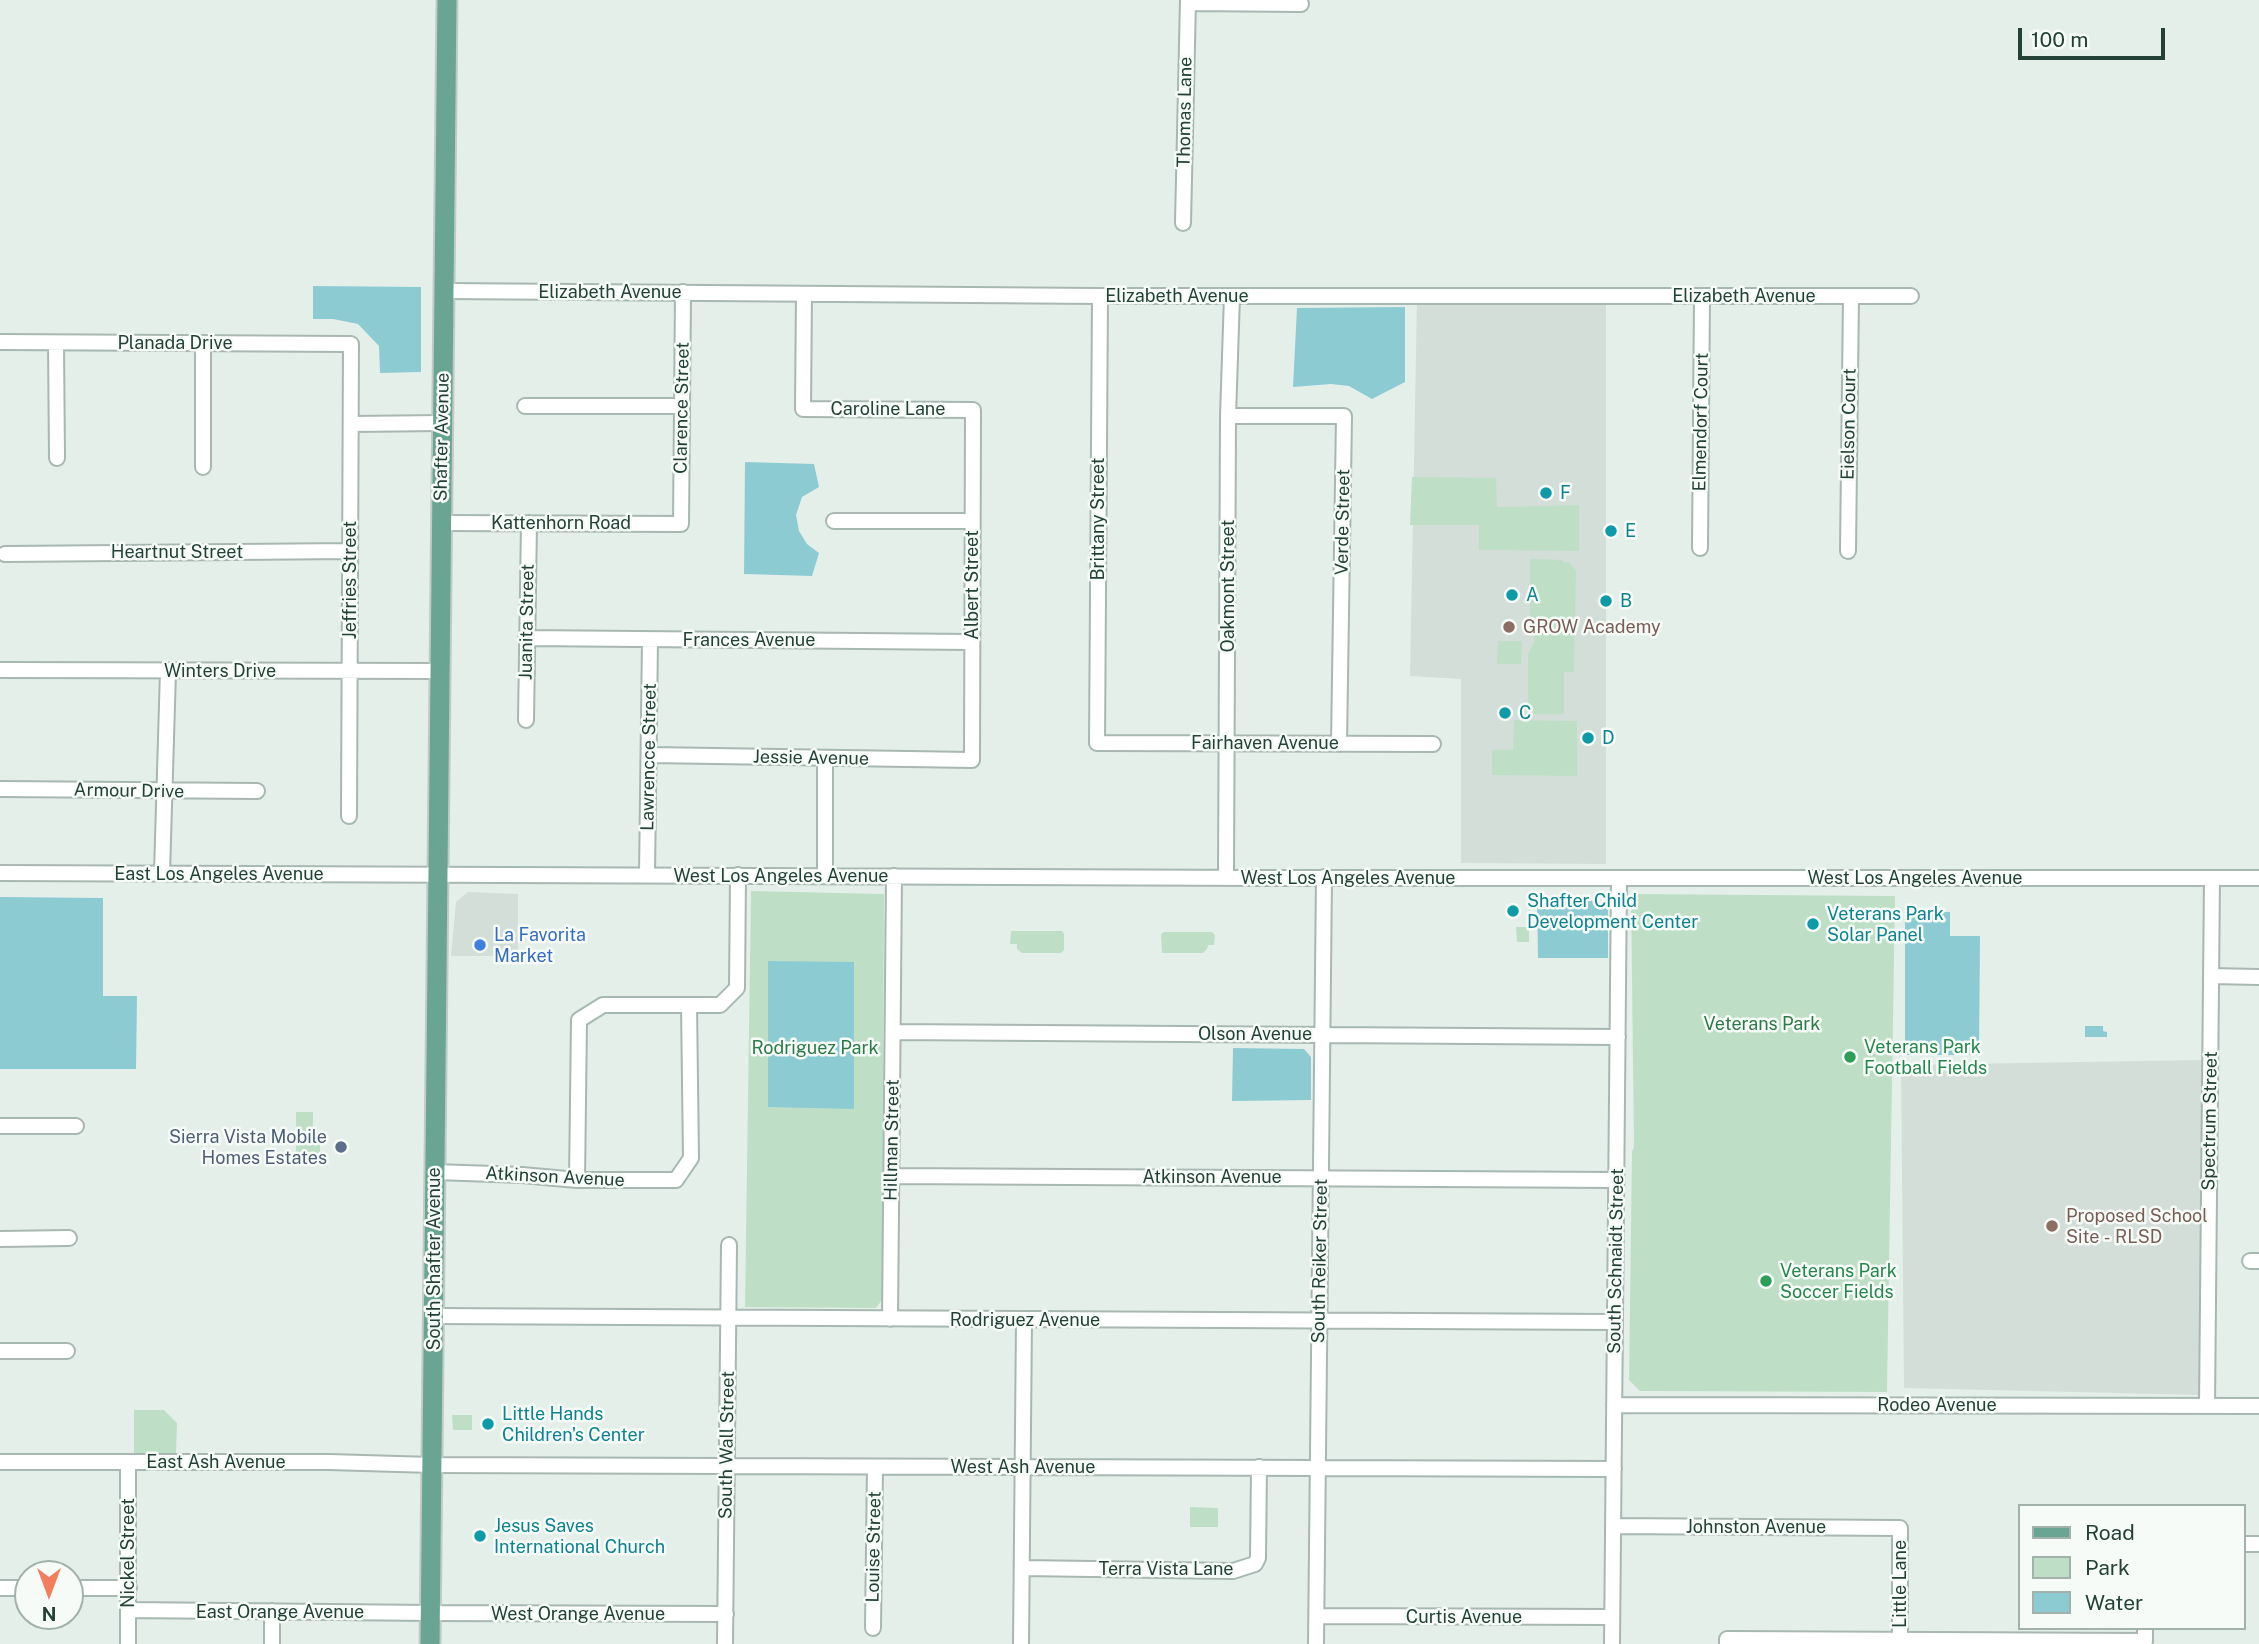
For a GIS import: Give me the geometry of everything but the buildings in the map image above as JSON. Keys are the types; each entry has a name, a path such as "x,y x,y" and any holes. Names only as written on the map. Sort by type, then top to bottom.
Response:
{"main road":[{"name":"Shafter Avenue","path":"438,874 447,0"},
{"name":"South Shafter Avenue","path":"430,1644 438,874"}],"street":[{"path":"1188,2 1301,4"},
{"name":"Thomas Lane","path":"1183,223 1188,2"},
{"name":"Elizabeth Avenue","path":"444,291 1100,296 1911,296"},
{"name":"Clarence Street","path":"681,524 683,292"},
{"name":"Caroline Lane","path":"804,294 803,409 973,410"},
{"name":"Brittany Street","path":"1097,743 1100,296"},
{"name":"Oakmont Street","path":"1226,877 1228,416 1233,296"},
{"name":"Elmendorf Court","path":"1700,548 1702,296"},
{"name":"Eielson Court","path":"1848,551 1851,296"},
{"name":"Planada Drive","path":"0,342 351,344"},
{"path":"56,343 57,458"},
{"path":"203,343 203,467"},
{"name":"Jeffries Street","path":"349,816 351,344"},
{"path":"525,405 682,406"},
{"name":"Albert Street","path":"972,760 973,410"},
{"name":"Verde Street","path":"1228,416 1344,416 1339,744"},
{"path":"351,424 442,423"},
{"path":"834,521 972,521"},
{"name":"Kattenhorn Road","path":"441,523 681,524"},
{"name":"Juanita Street","path":"526,720 529,523"},
{"name":"Heartnut Street","path":"5,554 350,551"},
{"name":"Frances Avenue","path":"526,638 972,642"},
{"name":"Lawrencce Street","path":"647,875 650,639"},
{"name":"Winters Drive","path":"0,670 440,671"},
{"path":"162,873 169,671"},
{"name":"Fairhaven Avenue","path":"1097,743 1433,744"},
{"name":"Jessie Avenue","path":"650,755 972,760"},
{"path":"825,759 825,876"},
{"name":"Armour Drive","path":"0,789 257,791"},
{"name":"East Los Angeles Avenue","path":"0,873 438,874"},
{"name":"West Los Angeles Avenue","path":"438,874 2259,878"},
{"path":"577,1180 579,1020 603,1004 720,1004 737,988 738,875"},
{"name":"Hillman Street","path":"890,1319 894,876"},
{"name":"South Reiker Street","path":"1316,1644 1324,877"},
{"name":"South Schnaidt Street","path":"1612,1644 1619,878"},
{"name":"Spectrum Street","path":"2207,1406 2212,878"},
{"path":"2211,976 2259,976"},
{"name":"Atkinson Avenue","path":"435,1172 577,1180 676,1180 691,1158 688,1005"},
{"name":"Olson Avenue","path":"893,1032 1618,1037"},
{"path":"0,1126 76,1126"},
{"name":"Atkinson Avenue","path":"891,1176 1617,1180"},
{"path":"0,1238 69,1238"},
{"name":"South Wall Street","path":"725,1644 729,1245"},
{"name":"Rodriguez Avenue","path":"434,1316 1615,1322"},
{"path":"1021,1644 1024,1320"},
{"path":"0,1351 67,1351"},
{"name":"Rodeo Avenue","path":"1614,1405 2259,1406"},
{"name":"East Ash Avenue","path":"0,1462 329,1462 432,1465"},
{"name":"Nickel Street","path":"128,1462 128,1644"},
{"name":"West Ash Avenue","path":"432,1465 1614,1469"},
{"name":"Louise Street","path":"873,1628 875,1467"},
{"name":"Terra Vista Lane","path":"1022,1568 1233,1571 1255,1564 1258,1558 1259,1467"},
{"name":"Johnston Avenue","path":"1613,1526 1900,1528"},
{"name":"Little Lane","path":"1899,1640 1900,1528"},
{"path":"84,1588 129,1588"},
{"name":"East Orange Avenue","path":"129,1610 430,1613"},
{"path":"272,1611 272,1644"},
{"name":"West Orange Avenue","path":"430,1613 726,1614"},
{"name":"Curtis Avenue","path":"1317,1616 1612,1617"},
{"path":"1727,1642 2028,1642 2145,1634"}],"shaded area":[{"name":"GROW Academy","path":"1417,300 1606,303 1606,864 1461,863 1461,679 1410,676"},
{"path":"468,892 518,894 518,956 451,956 456,902"},
{"name":"Proposed School Site - RLSD","path":"2204,1060 2201,1395 1904,1388 1901,1065"}],"green space":[{"path":"1412,477 1496,478 1497,507 1579,505 1579,551 1479,550 1479,525 1410,525"},
{"path":"1530,559 1563,560 1569,562 1576,571 1574,672 1564,672 1564,714 1528,714 1528,655 1535,640 1530,617"},
{"path":"1498,641 1522,641 1521,664 1497,664"},
{"path":"1514,720 1577,721 1577,776 1492,775 1492,750 1513,750"},
{"name":"Rodriguez Park","path":"751,891 884,894 882,1300 876,1308 745,1307"},
{"name":"Veterans Park","path":"1631,894 1895,896 1887,1392 1640,1391 1629,1380 1634,1148"},
{"path":"1516,927 1529,927 1529,942 1517,942"},
{"path":"1011,931 1062,931 1064,950 1061,953 1022,953 1017,949 1017,944 1010,944"},
{"path":"1212,932 1215,935 1214,945 1208,945 1203,953 1162,953 1161,934"},
{"path":"296,1112 313,1112 313,1143 320,1144 320,1161 298,1160 296,1164"},
{"path":"134,1410 164,1410 177,1423 176,1453 134,1453"},
{"path":"452,1415 472,1415 472,1430 453,1430"},
{"path":"1190,1507 1218,1508 1218,1527 1190,1527"}],"water":[{"path":"313,286 421,287 421,372 380,373 379,346 358,324 333,319 313,319"},
{"path":"1405,307 1405,382 1372,399 1349,386 1331,384 1293,387 1297,308"},
{"path":"745,462 814,464 819,487 802,497 796,515 799,531 807,544 819,553 812,576 744,574"},
{"path":"0,897 103,898 103,996 137,996 136,1069 0,1069"},
{"path":"1537,899 1598,901 1608,910 1608,958 1538,958"},
{"path":"1905,911 1950,912 1950,936 1980,936 1979,1055 1905,1055"},
{"path":"768,961 854,962 854,1109 768,1107"},
{"path":"2085,1026 2103,1026 2107,1037 2085,1037"},
{"path":"1233,1048 1304,1049 1311,1057 1311,1100 1232,1101"}],"place":[{"name":"F","path":"1546,493"},
{"name":"E","path":"1611,531"},
{"name":"A","path":"1512,595"},
{"name":"B","path":"1606,601"},
{"name":"GROW Academy","path":"1509,627"},
{"name":"C","path":"1505,713"},
{"name":"D","path":"1588,738"},
{"name":"Shafter Child Development Center","path":"1513,911"},
{"name":"Veterans Park Solar Panel","path":"1813,924"},
{"name":"La Favorita Market","path":"480,945"},
{"name":"Veterans Park Football Fields","path":"1850,1057"},
{"name":"Sierra Vista Mobile Homes Estates","path":"341,1147"},
{"name":"Proposed School Site - RLSD","path":"2052,1226"},
{"name":"Veterans Park Soccer Fields","path":"1766,1281"},
{"name":"Little Hands Children's Center","path":"488,1424"},
{"name":"Jesus Saves International Church","path":"480,1536"}]}
